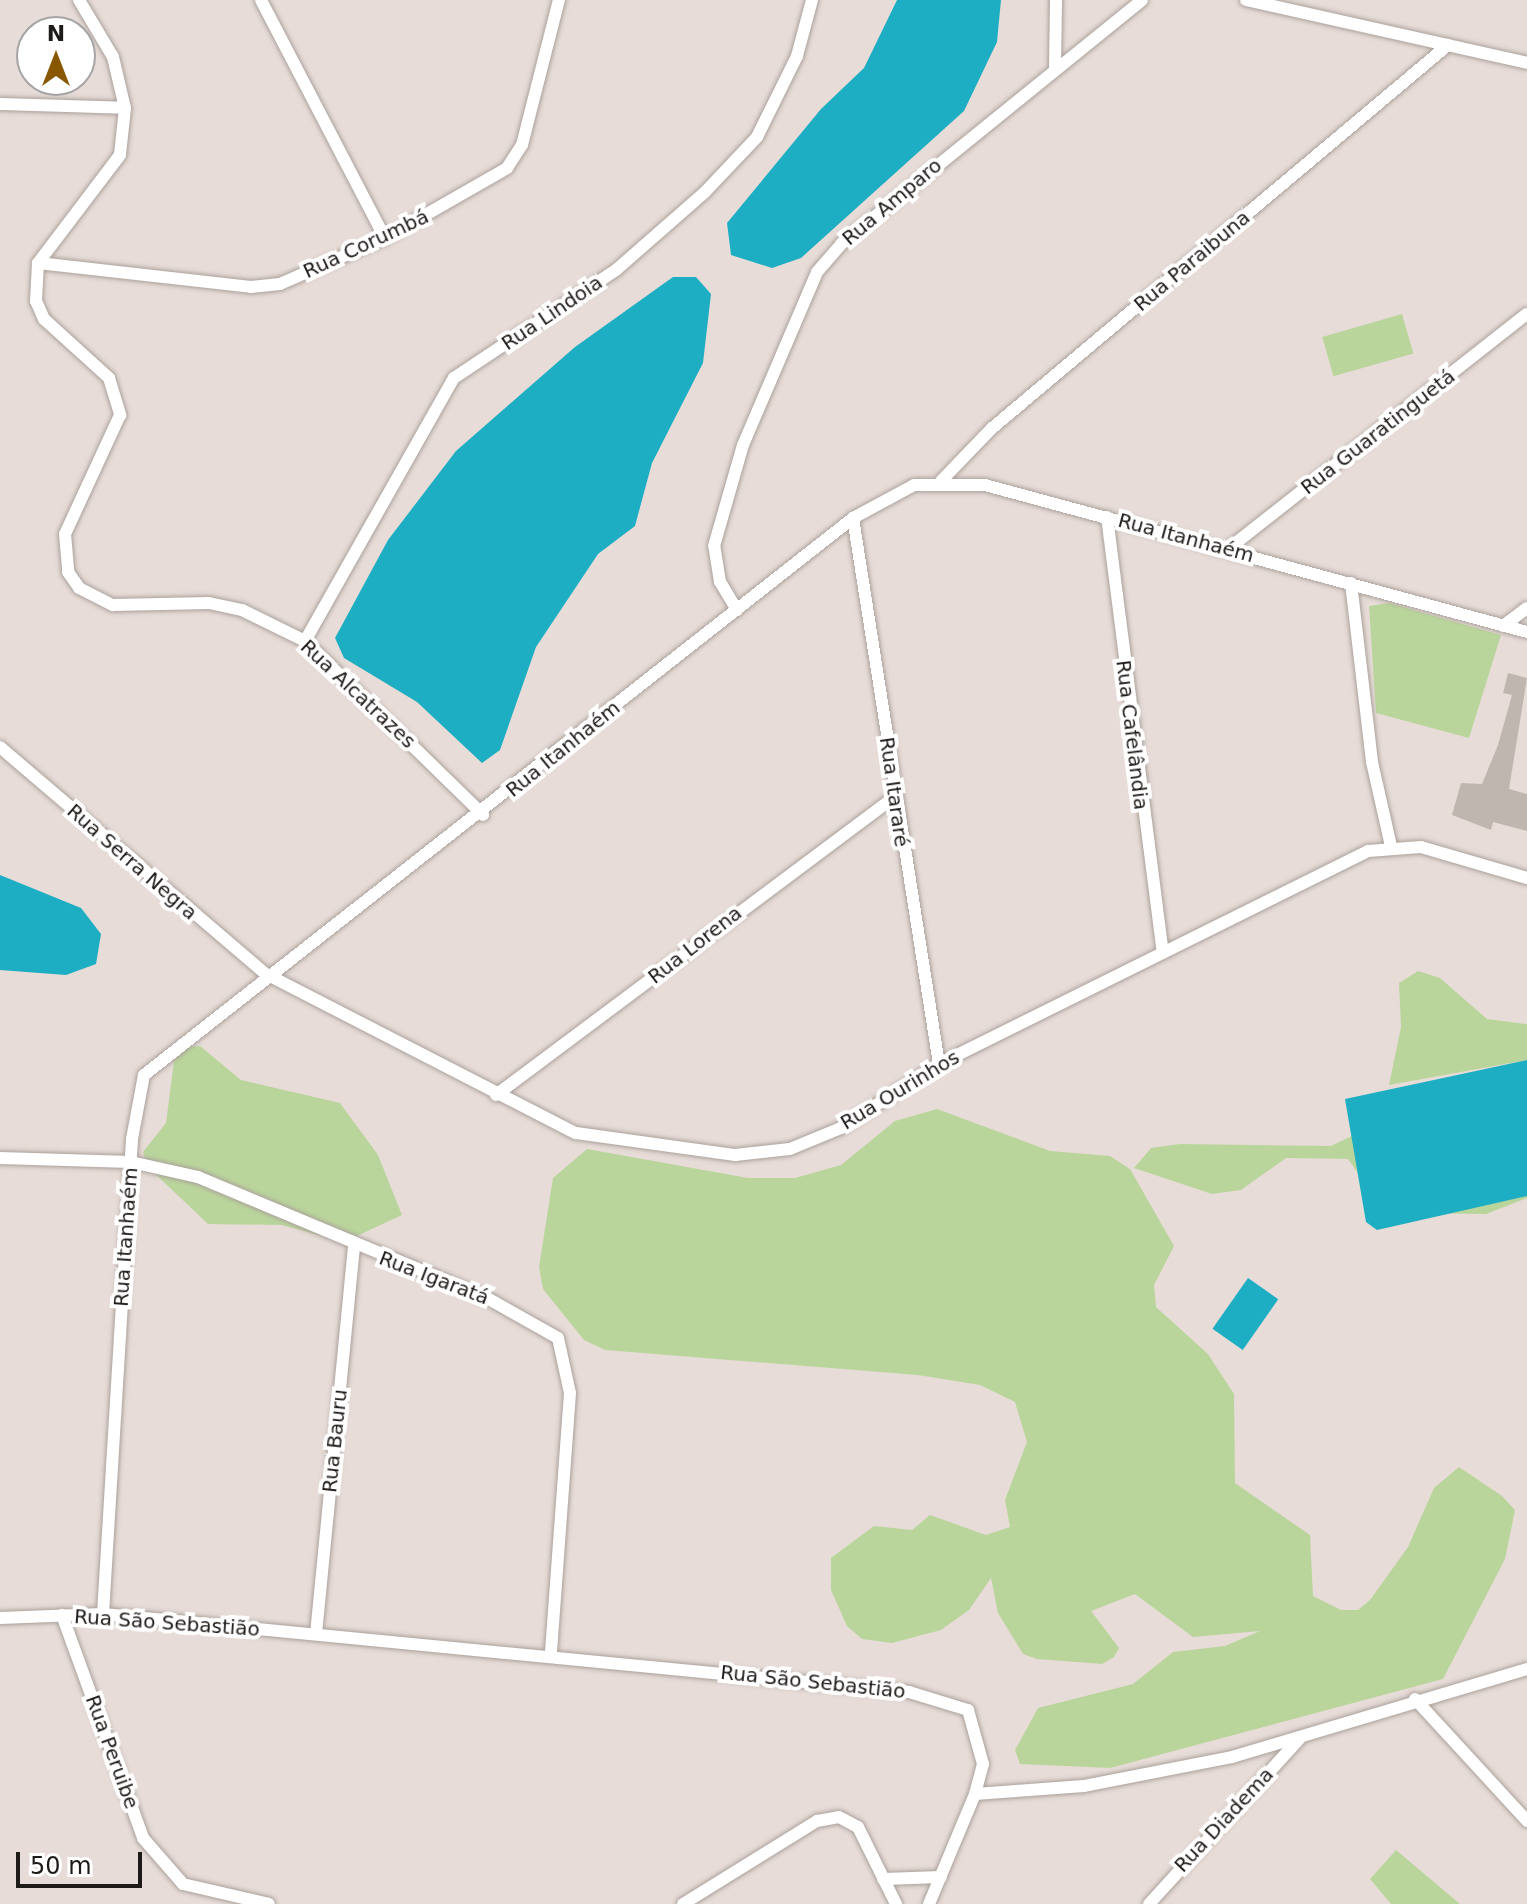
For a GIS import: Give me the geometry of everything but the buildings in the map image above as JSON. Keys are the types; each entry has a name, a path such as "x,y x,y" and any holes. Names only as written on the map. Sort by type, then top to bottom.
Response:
{"street":[{"path":"38,263 120,155 125,108 113,57 79,0"},
{"path":"261,0 385,238"},
{"name":"Rua Corumbá","path":"38,263 251,287 280,284 385,238 507,168 522,145 559,0"},
{"name":"Rua Lindoia","path":"305,641 454,378 616,270 705,192 757,137 797,56 812,0"},
{"path":"1055,67 1056,0"},
{"name":"Rua Amparo","path":"737,610 720,582 714,546 743,445 817,272 841,244 1055,67 1142,0"},
{"path":"1246,0 1527,63"},
{"name":"Rua Paraibuna","path":"941,481 991,429 1448,45"},
{"path":"0,104 125,108"},
{"name":"Rua Alcatrazes","path":"38,263 36,301 44,319 109,378 119,405 116,435 65,534 68,572 79,588 113,605 242,610 305,641 483,815"},
{"name":"Rua Guaratinguetá","path":"1228,549 1527,314"},
{"name":"Rua Itanhaém","path":"103,1614 131,1162 144,1075 266,974 483,815 853,518 914,485 941,481 1107,517 1527,632"},
{"name":"Rua Cafelândia","path":"1107,517 1163,952"},
{"name":"Rua Itararé","path":"853,518 894,797 939,1064"},
{"path":"1351,583 1372,762 1391,846 1435,850 1527,878"},
{"path":"1503,626 1527,608"},
{"name":"Rua Serra Negra","path":"0,747 266,974"},
{"name":"Rua Lorena","path":"496,1095 894,797"},
{"name":"Rua Ourinhos","path":"266,974 496,1095 576,1133 760,1155 841,1128 939,1064 1163,952 1391,846"},
{"name":"Rua Igaratá","path":"0,1158 131,1162 198,1177 354,1247 499,1304 558,1338 570,1393 551,1654"},
{"name":"Rua Bauru","path":"316,1634 354,1247"},
{"name":"Rua São Sebastião","path":"0,1618 103,1614 551,1654 950,1700 968,1710 980,1730 983,1764 975,1794 929,1904"},
{"name":"Rua Peruibe","path":"62,1615 143,1838 183,1884 269,1904"},
{"path":"975,1794 1084,1786 1300,1737 1415,1699 1527,1669"},
{"path":"1415,1699 1527,1821"},
{"name":"Rua Diadema","path":"1149,1904 1300,1737"},
{"path":"683,1904 827,1818 858,1827 896,1904"},
{"path":"883,1879 941,1877"}],"green space":[{"path":"1402,314 1413,353 1334,376 1322,337"},
{"path":"1389,603 1501,635 1469,738 1376,713 1369,606"},
{"path":"1418,971 1440,978 1487,1019 1527,1024 1527,1060 1389,1085 1401,1027 1399,983"},
{"path":"200,1046 241,1080 340,1103 378,1155 402,1215 344,1242 282,1225 208,1224 149,1168 143,1152 166,1123 174,1061 185,1047"},
{"path":"937,1109 1050,1151 1110,1156 1130,1169 1174,1246 1154,1285 1156,1307 1208,1354 1234,1394 1235,1483 1310,1535 1313,1596 1341,1610 1358,1610 1370,1600 1408,1547 1434,1488 1459,1467 1502,1496 1515,1510 1505,1559 1443,1679 1110,1768 1020,1764 1015,1750 1038,1708 1133,1684 1173,1652 1225,1646 1260,1631 1193,1637 1135,1594 1091,1611 1119,1648 1114,1657 1102,1664 1037,1659 1023,1654 998,1613 991,1578 969,1610 941,1630 892,1643 862,1639 847,1626 831,1590 831,1558 874,1526 912,1530 930,1515 986,1535 1010,1527 1005,1500 1027,1442 1015,1402 980,1385 918,1375 605,1350 584,1340 543,1289 539,1267 553,1178 587,1149 748,1178 795,1178 841,1165 895,1121"},
{"path":"1406,1110 1527,1115 1527,1198 1486,1214 1400,1213 1372,1228 1380,1204 1348,1159 1286,1158 1241,1190 1212,1194 1134,1168 1151,1148 1180,1144 1331,1146"},
{"path":"1396,1850 1460,1904 1391,1904 1370,1879"}],"water":[{"path":"897,0 1001,0 997,42 964,111 801,258 772,268 731,255 727,223 821,109 864,68"},
{"path":"673,277 696,277 711,294 703,363 652,463 635,526 598,554 536,647 500,750 482,763 417,702 344,658 335,638 388,540 456,451 575,347"},
{"path":"0,875 81,908 101,934 96,964 66,975 0,970"},
{"path":"1527,1060 1527,1196 1377,1230 1366,1222 1345,1099"},
{"path":"1248,1278 1278,1299 1243,1350 1212,1329"}]}
